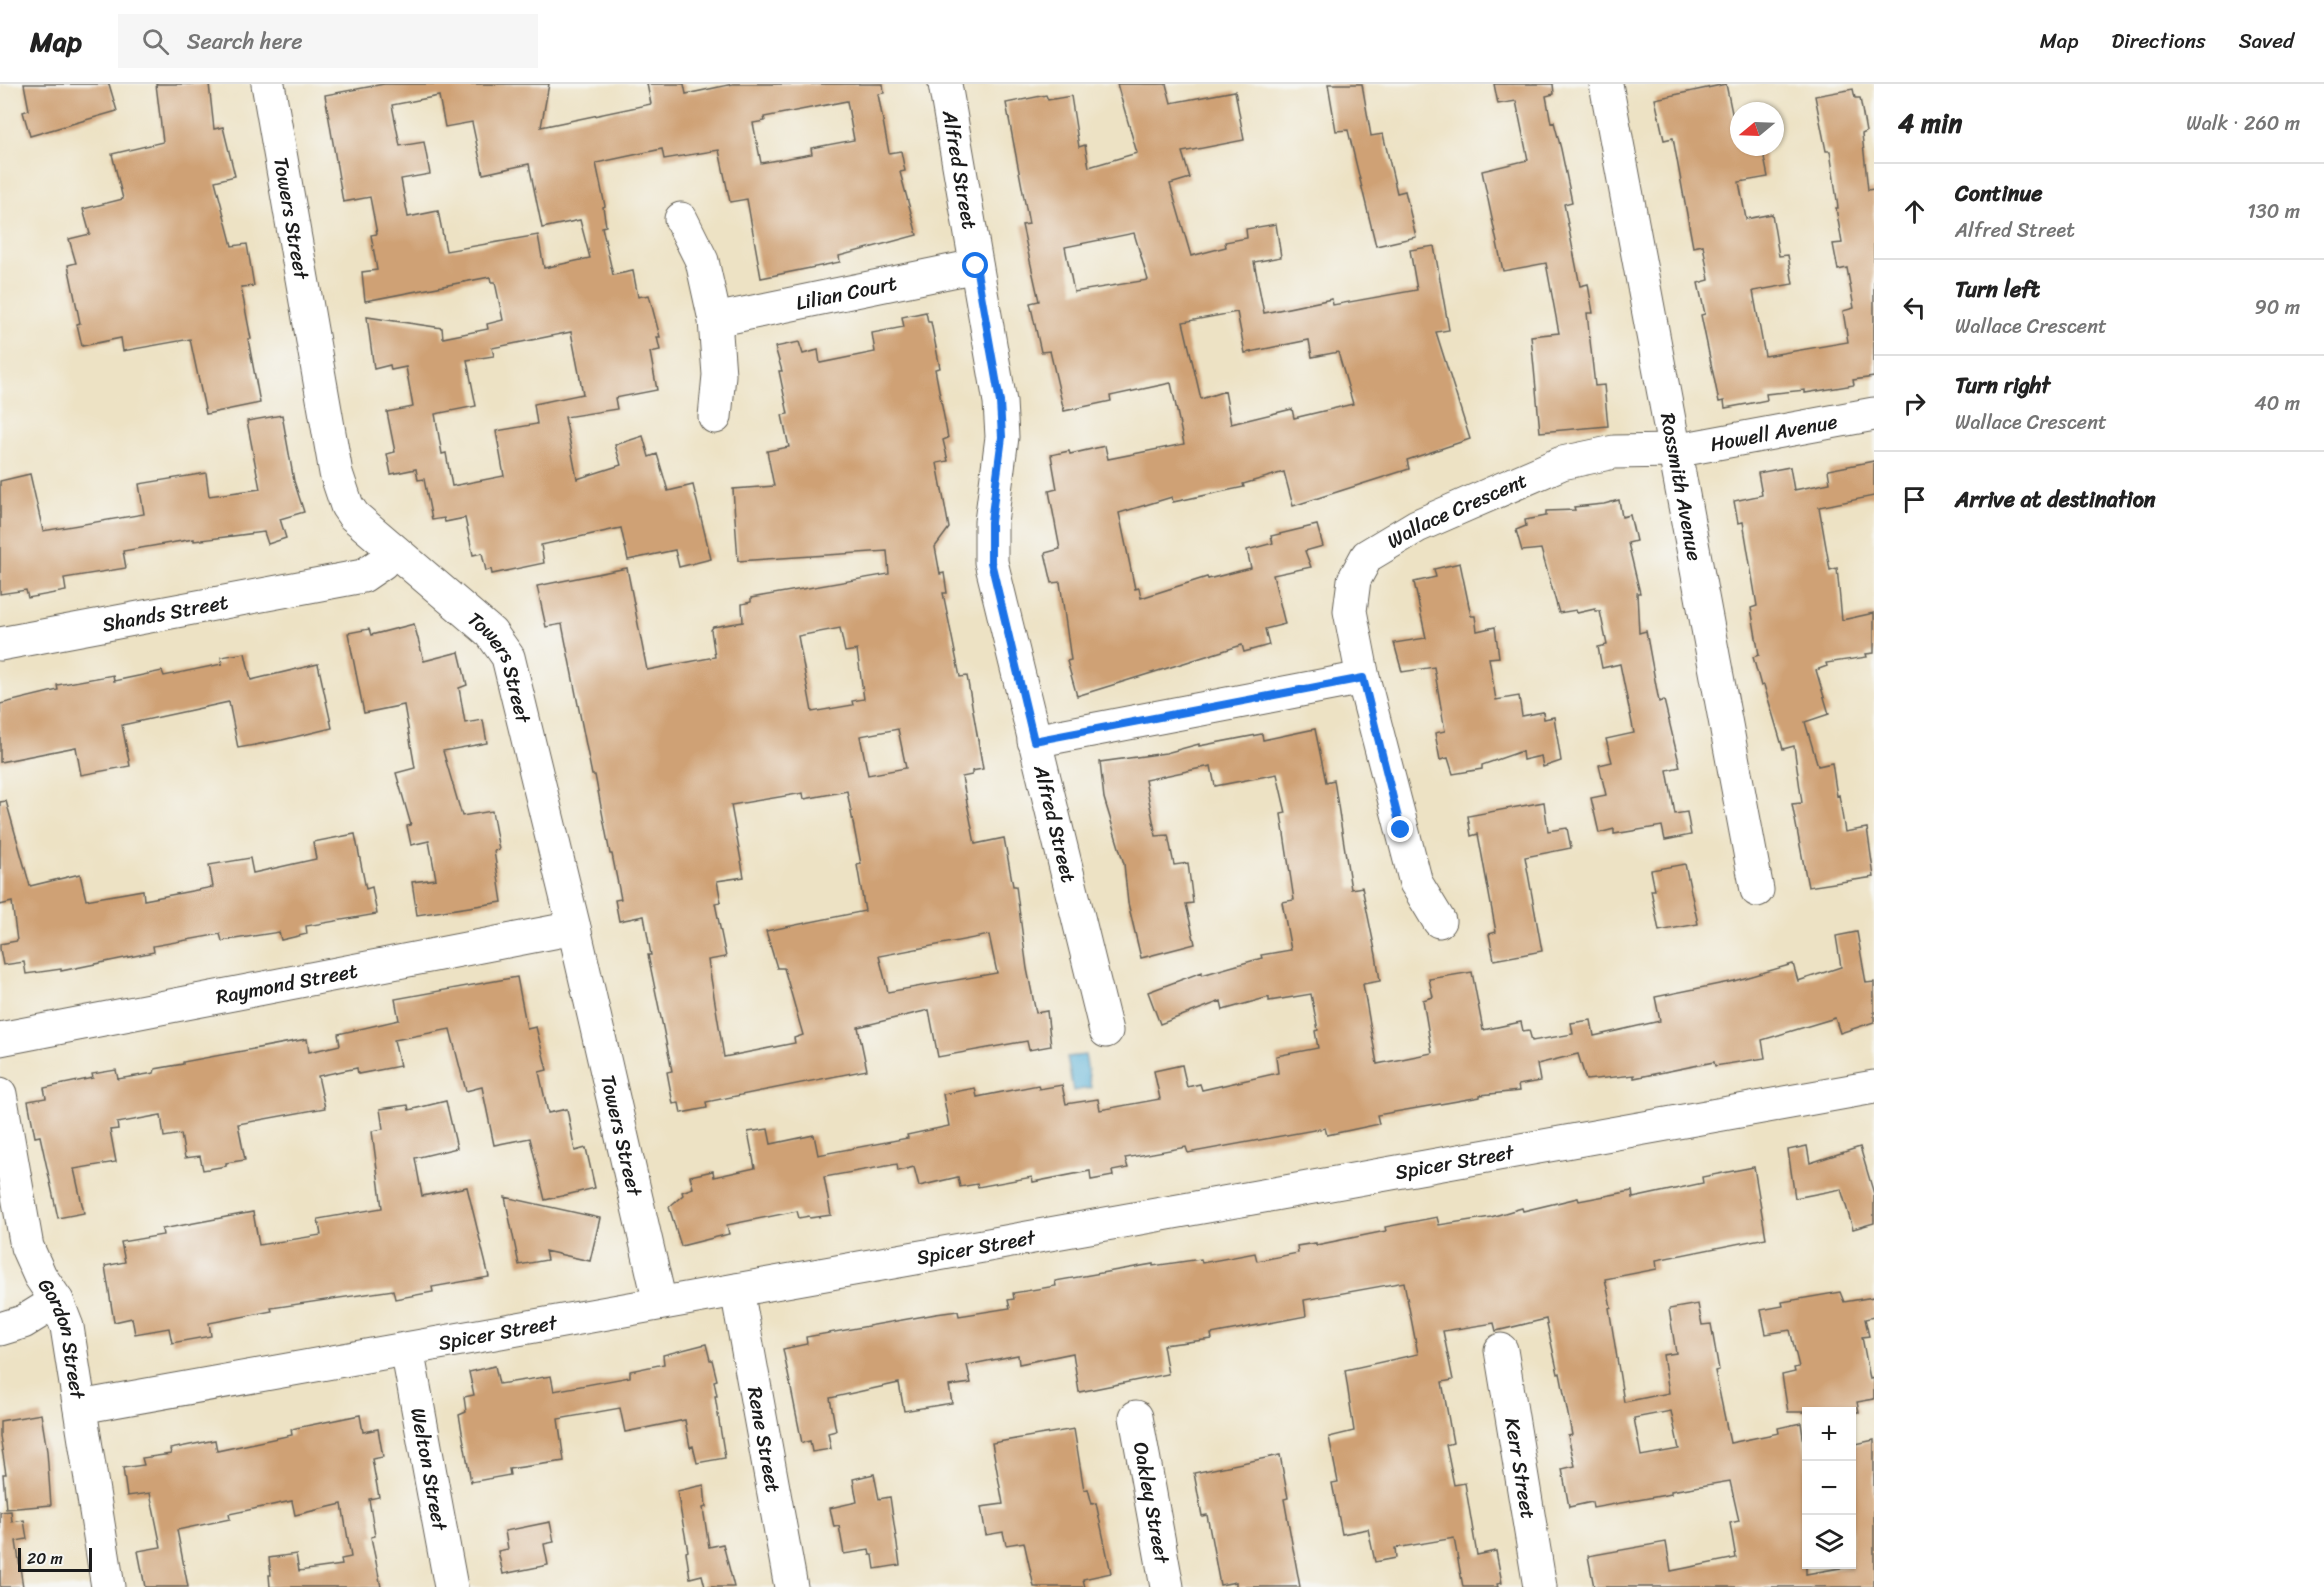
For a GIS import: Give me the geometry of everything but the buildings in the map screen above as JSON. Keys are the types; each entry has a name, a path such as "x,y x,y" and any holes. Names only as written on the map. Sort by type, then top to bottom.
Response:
{"street":[{"name":"Towers Street","path":"268,84 336,473 347,506 365,526 491,633 508,657 574,928 660,1303"},
{"name":"Alfred Street","path":"945,84 1000,402 1002,437 991,522 991,562 1106,1031"},
{"name":"Rossmith Avenue","path":"1606,84 1757,890"},
{"path":"681,219 702,261 715,320 720,375 715,417"},
{"name":"Lilian Court","path":"715,320 976,266"},
{"name":"Howell Avenue","path":"1674,451 1874,414"},
{"name":"Wallace Crescent","path":"1439,921 1416,882 1363,678 1350,611 1354,580 1367,556 1417,526 1562,463 1614,453 1674,451"},
{"path":"329,582 344,570 365,526"},
{"name":"Shands Street","path":"0,644 329,582 371,572 392,550"},
{"path":"1034,741 1363,678"},
{"name":"Raymond Street","path":"0,1039 574,928"},
{"name":"Spicer Street","path":"80,1407 1874,1087"},
{"name":"Gordon Street","path":"0,1094 25,1238 32,1261 57,1301 66,1327 108,1587"},
{"name":"Rene Street","path":"737,1290 791,1587"},
{"path":"0,1329 23,1322 57,1301"},
{"name":"Welton Street","path":"407,1350 451,1587"},
{"name":"Kerr Street","path":"1501,1350 1540,1587"},
{"name":"Oakley Street","path":"1136,1417 1167,1587"}],"water":[{"path":"1085,1055 1091,1088 1073,1091 1067,1057"}],"route":[{"path":"976,266 1000,402 1002,437 991,522 991,562 1034,741 1363,678 1401,830"}]}
